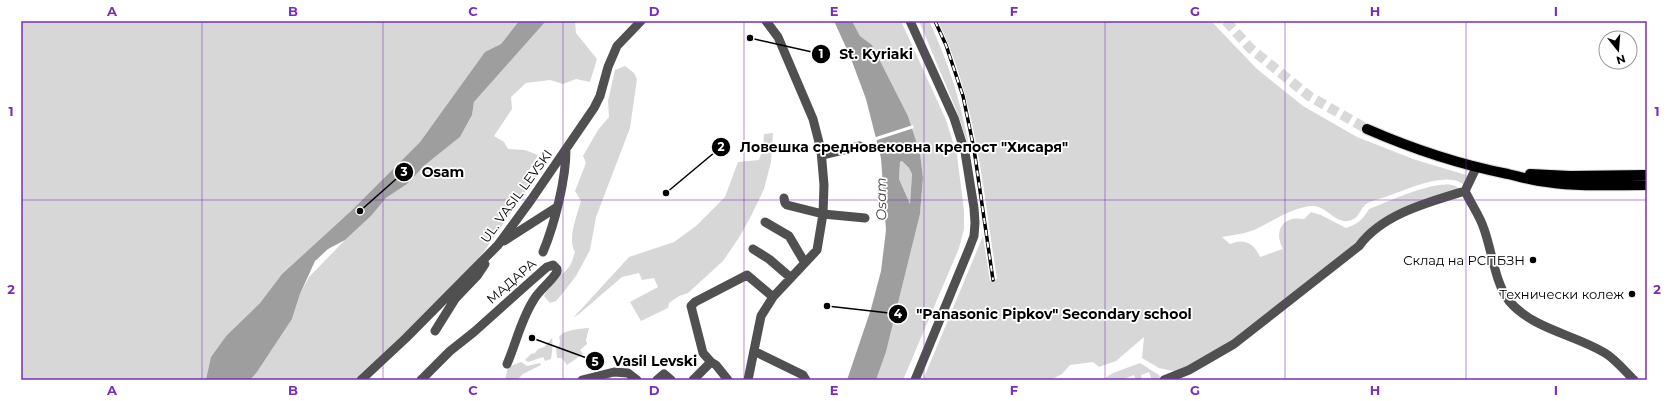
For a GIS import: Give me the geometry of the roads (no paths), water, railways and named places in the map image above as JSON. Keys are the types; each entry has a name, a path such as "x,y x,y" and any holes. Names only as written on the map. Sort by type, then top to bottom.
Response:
{"main road":[{"path":"1367,129 1427,154 1476,168 1562,184 1647,185"},
{"path":"1496,172 1570,176 1647,174"}],"street":[{"name":"UL. VASIL LEVSKI","path":"361,380 406,338 498,245 566,149 600,96 608,67 617,46 641,21"},
{"path":"748,380 761,316 773,297 817,250 823,214 822,155 813,119 778,37 766,21"},
{"path":"910,21 960,134 970,180 975,223 974,236 915,380"},
{"path":"822,155 860,146"},
{"path":"543,252 550,235 566,170 566,149"},
{"path":"1164,380 1188,370 1234,344 1359,246 1366,236 1388,219 1439,199 1465,191 1476,168"},
{"path":"1465,191 1484,228 1501,286 1508,300 1520,312 1559,334 1586,344 1606,354 1634,380"},
{"path":"784,198 787,205 823,214 864,218"},
{"path":"435,331 455,299 477,276 498,245 557,207"},
{"path":"765,222 789,236 805,263"},
{"path":"754,249 769,259 791,278"},
{"name":"МАДАРА","path":"421,380 450,351 474,332 547,267 553,265 557,269 557,272 539,291 532,302 523,321 507,364"},
{"path":"728,380 716,365 703,353 691,306 695,302 747,275 773,297"},
{"path":"754,351 803,375 806,380"},
{"path":"693,380 711,362"},
{"path":"582,380 614,372 628,373 637,380"},
{"path":"657,380 667,377"}],"tunnel":[{"path":"1226,21 1250,48 1309,96 1367,129"}],"railway":[{"path":"935,21 946,45 963,96 974,149 993,280"}],"place":[{"name":"St. Kyriaki","path":"750,38"},
{"name":"Ловешка средновековна крепост \"Хисаря\"","path":"666,193"},
{"name":"Osam","path":"360,211"},
{"name":"Склад на РСПБЗН","path":"1533,260"},
{"name":"Технически колеж","path":"1632,294"},
{"name":"\"Panasonic Pipkov\" Secondary school","path":"827,306"},
{"name":"Vasil Levski","path":"532,338"}]}
